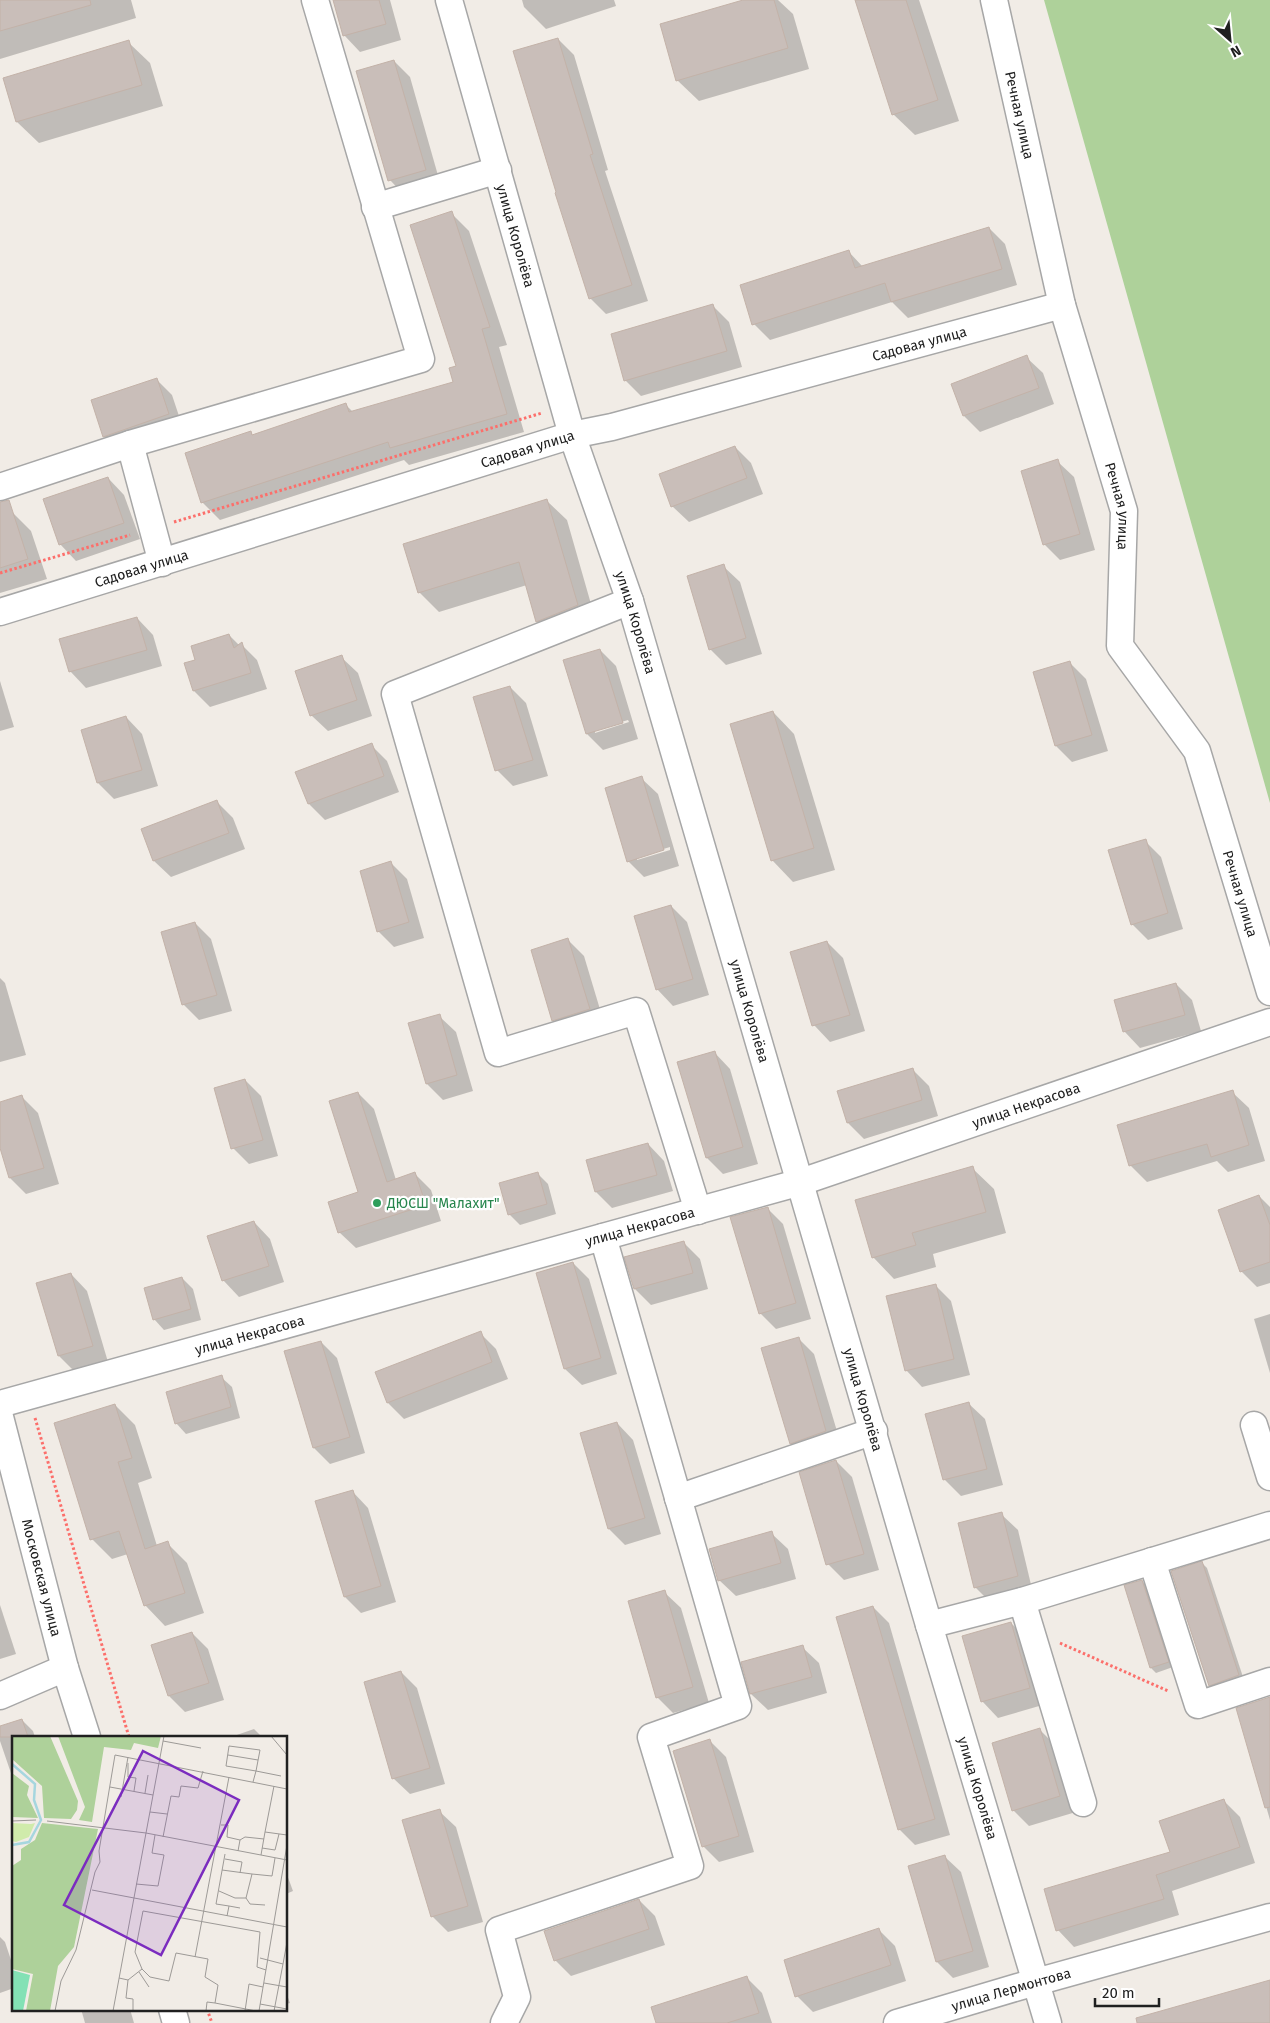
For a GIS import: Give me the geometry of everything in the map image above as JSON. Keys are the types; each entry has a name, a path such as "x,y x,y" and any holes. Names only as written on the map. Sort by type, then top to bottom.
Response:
{"street":[{"path":"0,487 130,444 421,360 315,0"},
{"name":"улица Королёва","path":"449,0 572,435 630,601 874,1431 929,1625 1048,2023"},
{"name":"Речная улица","path":"994,0 1062,305 1124,510 1120,646 1197,752 1270,992"},
{"path":"375,207 498,170"},
{"name":"Садовая улица","path":"0,612 572,435 612,427 1062,305"},
{"path":"130,444 162,563"},
{"path":"630,601 395,694 498,1053 636,1011 698,1211"},
{"name":"улица Некрасова","path":"0,1404 800,1182 1270,1022"},
{"path":"504,2023 517,1997 499,1930 690,1866 651,1737 738,1706 603,1237"},
{"name":"Московская улица","path":"0,1417 65,1668 87,1736"},
{"path":"1254,1426 1270,1477"},
{"path":"678,1498 874,1431"},
{"path":"929,1625 1022,1601 1270,1525"},
{"path":"1152,1561 1198,1705 1270,1681"},
{"path":"1022,1601 1083,1803"},
{"path":"0,1696 65,1668"},
{"name":"улица Лермонтова","path":"897,2023 1270,1917"},
{"path":"172,2010 176,2023"}],"path":[{"path":"0,573 543,413"},
{"path":"28,1396 129,1736"},
{"path":"1030,1630 1198,1705"},
{"path":"208,2010 212,2023"}],"green space":[{"path":"1044,0 1270,0 1270,803"}],"building":[{"path":"0,0 90,0 91,5 0,31"},
{"path":"333,0 379,0 386,24 343,36"},
{"path":"743,0 774,0 788,48 676,81 660,24"},
{"path":"855,0 906,0 938,100 892,115"},
{"path":"558,38 593,154 590,155 632,285 589,299 513,51"},
{"path":"129,40 142,85 16,122 3,78"},
{"path":"394,60 426,170 388,181 356,71"},
{"path":"452,211 490,327 482,329 507,414 390,448 388,442 201,503 185,453 251,431 252,435 346,403 349,412 453,382 449,368 456,366 410,225"},
{"path":"989,227 1002,269 891,302 885,283 752,325 740,285 849,250 855,268"},
{"path":"713,304 727,351 624,381 611,334"},
{"path":"1027,355 1039,388 963,416 951,384"},
{"path":"157,378 169,414 103,437 91,400"},
{"path":"735,446 747,478 671,507 659,474"},
{"path":"1058,459 1080,534 1043,545 1021,471"},
{"path":"108,477 124,523 59,545 43,499"},
{"path":"547,499 578,605 536,622 519,562 418,593 403,544"},
{"path":"9,500 28,559 0,568 0,502"},
{"path":"724,564 746,638 709,650 687,576"},
{"path":"137,617 147,650 69,672 59,639"},
{"path":"229,634 234,648 242,642 251,673 193,691 184,663 195,660 191,646"},
{"path":"600,649 623,723 586,734 563,660"},
{"path":"342,655 357,700 310,716 295,671"},
{"path":"1070,661 1092,735 1055,746 1033,672"},
{"path":"510,686 533,760 495,771 473,697"},
{"path":"773,711 814,848 771,861 730,724"},
{"path":"126,716 142,770 97,783 81,730"},
{"path":"372,743 384,776 308,804 295,772"},
{"path":"642,776 664,850 627,862 605,788"},
{"path":"217,800 229,833 153,861 141,829"},
{"path":"1146,839 1168,913 1131,925 1108,850"},
{"path":"391,861 409,922 377,932 360,871"},
{"path":"671,905 693,979 656,990 634,916"},
{"path":"195,922 217,995 182,1005 161,932"},
{"path":"568,938 590,1009 552,1021 531,950"},
{"path":"827,941 850,1015 812,1026 790,952"},
{"path":"1176,983 1185,1015 1123,1032 1114,1000"},
{"path":"440,1014 457,1075 426,1084 408,1023"},
{"path":"715,1051 743,1147 706,1158 677,1062"},
{"path":"913,1068 922,1100 847,1123 837,1091"},
{"path":"245,1079 263,1140 231,1149 214,1088"},
{"path":"1233,1090 1249,1145 1211,1157 1207,1144 1129,1166 1117,1125"},
{"path":"358,1092 387,1182 415,1172 426,1205 338,1233 328,1202 358,1192 329,1101"},
{"path":"22,1095 44,1168 9,1178 0,1148 0,1102"},
{"path":"648,1143 657,1175 595,1192 586,1160"},
{"path":"973,1166 986,1212 912,1233 916,1245 872,1258 855,1200"},
{"path":"538,1172 547,1204 508,1215 499,1183"},
{"path":"1259,1195 1270,1225 1270,1262 1240,1272 1218,1210"},
{"path":"768,1207 796,1303 759,1314 730,1217"},
{"path":"254,1221 269,1266 222,1281 207,1236"},
{"path":"684,1241 693,1273 634,1289 624,1257"},
{"path":"573,1262 601,1358 564,1369 536,1273"},
{"path":"71,1273 93,1346 58,1356 36,1283"},
{"path":"182,1277 191,1309 153,1320 144,1288"},
{"path":"936,1284 954,1359 905,1371 886,1296"},
{"path":"481,1331 492,1362 387,1403 375,1372"},
{"path":"799,1337 826,1431 790,1444 761,1348"},
{"path":"321,1341 350,1437 313,1448 284,1351"},
{"path":"222,1375 231,1407 175,1424 166,1392"},
{"path":"969,1402 987,1469 943,1480 925,1414"},
{"path":"115,1404 132,1458 118,1462 145,1549 168,1541 185,1593 144,1606 119,1531 90,1540 54,1423"},
{"path":"617,1422 645,1518 608,1529 580,1433"},
{"path":"836,1460 864,1554 826,1565 799,1472"},
{"path":"353,1490 381,1586 344,1597 315,1501"},
{"path":"1002,1512 1018,1576 974,1588 958,1523"},
{"path":"772,1531 781,1563 718,1581 709,1549"},
{"path":"1202,1561 1239,1675 1209,1686 1171,1571"},
{"path":"1142,1580 1169,1662 1150,1668 1124,1585"},
{"path":"665,1590 693,1687 656,1698 628,1601"},
{"path":"873,1606 935,1819 898,1830 836,1617"},
{"path":"1011,1622 1030,1688 981,1702 962,1636"},
{"path":"192,1632 209,1683 168,1696 151,1645"},
{"path":"803,1645 812,1677 750,1694 741,1662"},
{"path":"401,1671 430,1768 392,1779 364,1682"},
{"path":"1270,1697 1270,1807 1265,1808 1236,1708"},
{"path":"22,1719 28,1736 0,1737 0,1726"},
{"path":"1040,1728 1060,1796 1012,1811 992,1743"},
{"path":"710,1739 739,1836 702,1847 673,1751"},
{"path":"1224,1799 1240,1847 1156,1875 1164,1899 1056,1931 1044,1889 1170,1852 1159,1821"},
{"path":"440,1809 468,1906 431,1917 402,1820"},
{"path":"945,1855 973,1951 936,1962 908,1866"},
{"path":"639,1899 649,1929 554,1961 544,1931"},
{"path":"879,1928 891,1965 795,1997 784,1960"},
{"path":"747,1976 759,2013 727,2023 656,2023 651,2007"},
{"path":"1270,1980 1270,2023 1137,2023 1136,2018"}],"place":[{"name":"ДЮСШ \"Малахит\"","path":"377,1203"}]}
